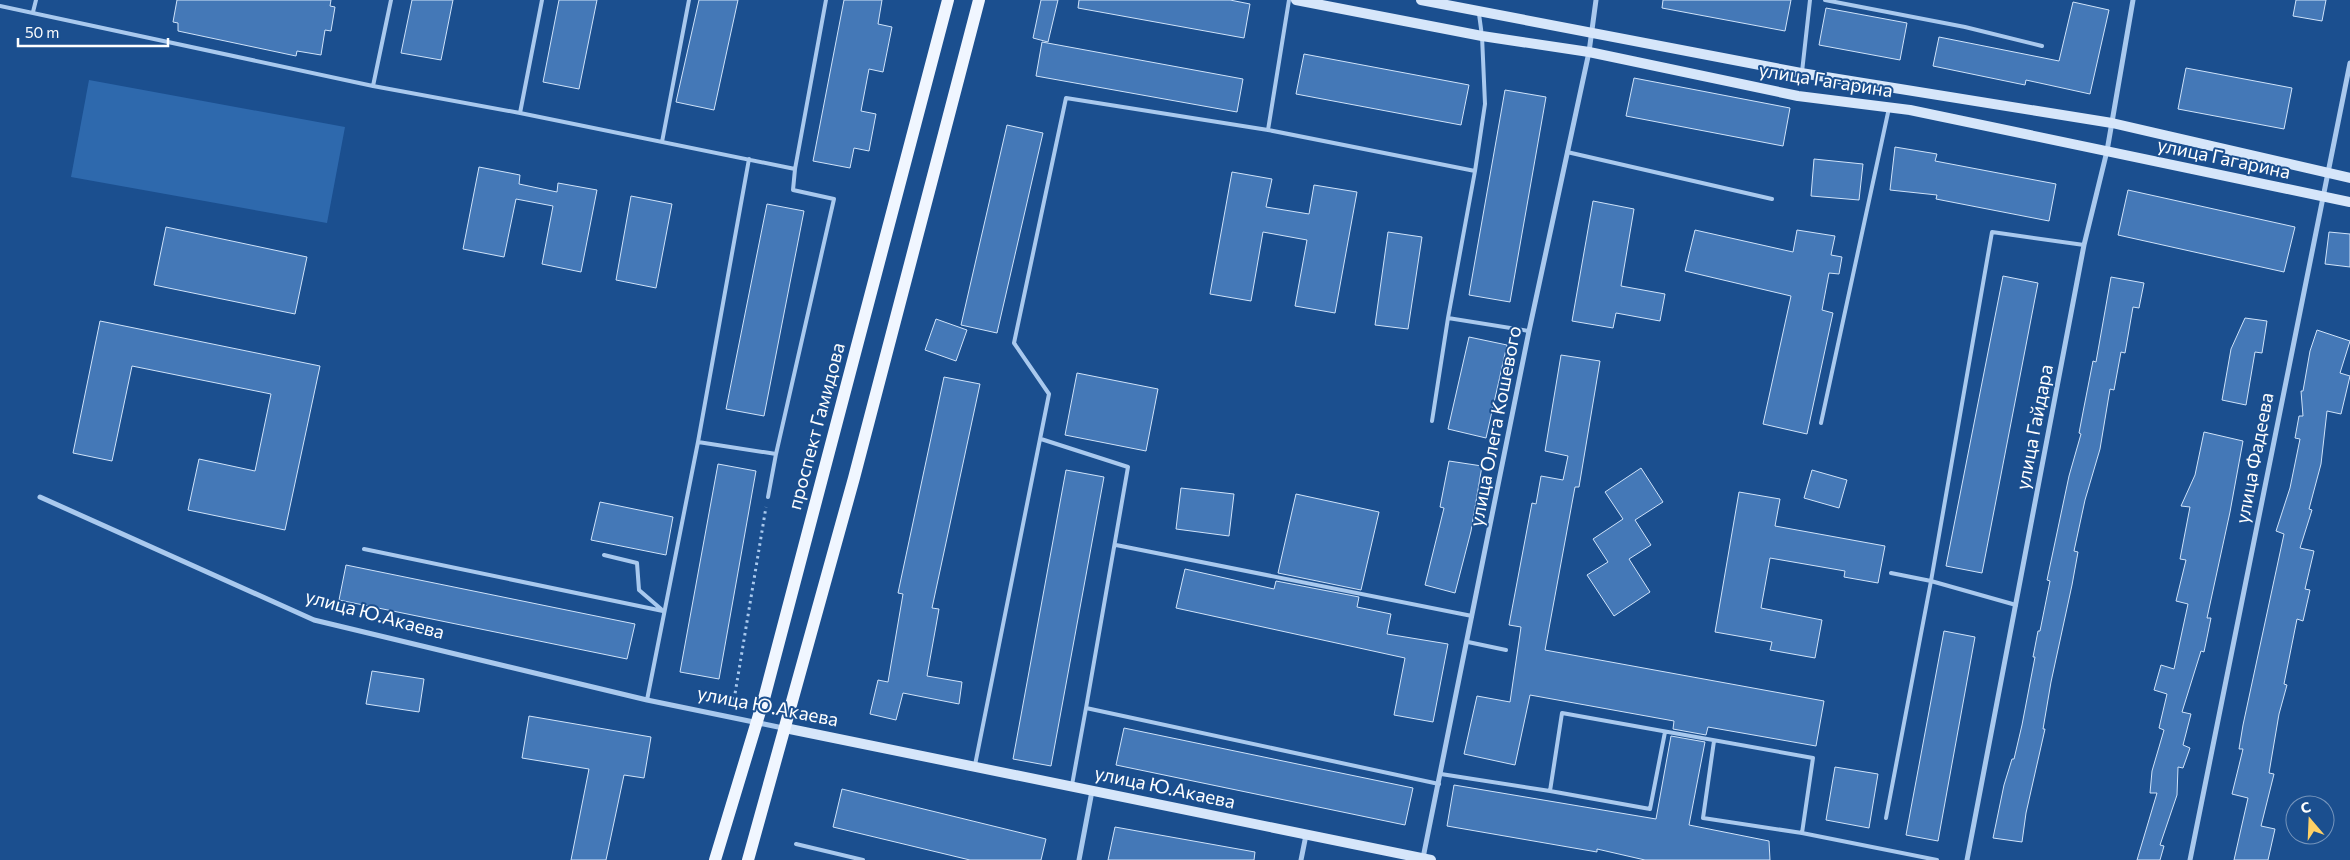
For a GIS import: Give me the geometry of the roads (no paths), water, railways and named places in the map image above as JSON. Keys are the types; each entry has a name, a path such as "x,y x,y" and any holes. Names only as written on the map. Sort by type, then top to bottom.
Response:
{"main road":[{"name":"проспект Гамидова","path":"716,860 757,722 948,0"},
{"path":"748,860 854,478 979,0"},
{"name":"улица Гагарина","path":"1296,0 1482,36 1589,52 1798,96 1910,110 2350,202"},
{"name":"улица Гагарина","path":"1421,0 1802,73 2112,123 2350,178"},
{"name":"улица Ю.Акаева","path":"785,728 975,765 1427,859"}],"street":[{"name":"улица Олега Кошевого","path":"1427,859 1439,784 1529,331 1589,52 1590,31 1596,0"},
{"name":"улица Гайдара","path":"1967,860 2084,245 2107,151 2133,0"},
{"name":"улица Фадеева","path":"2190,860 2350,63"},
{"name":"улица Ю.Акаева","path":"40,497 314,620 647,700 785,728"},
{"path":"1079,860 1092,790"},
{"path":"1301,860 1306,835"}],"lane":[{"path":"33,12 36,0"},
{"path":"374,86 391,0"},
{"path":"520,113 542,0"},
{"path":"662,142 689,0"},
{"path":"768,497 834,199 793,190 795,169 826,0"},
{"path":"1268,130 1289,0"},
{"path":"1802,73 1810,0"},
{"path":"1824,0 1965,27 2042,46"},
{"path":"0,6 374,86 520,113 795,169"},
{"path":"1432,421 1485,104 1482,36 1478,10"},
{"path":"975,765 1049,394 1014,343 1066,98 1268,130 1475,171"},
{"path":"1821,424 1889,108"},
{"path":"1566,152 1772,199"},
{"path":"647,700 663,611 698,442 749,159"},
{"path":"1886,818 1931,581 1992,232 2084,245"},
{"path":"1448,318 1529,331"},
{"path":"1040,439 1128,467 1116,545 1072,785"},
{"path":"698,442 776,454"},
{"path":"1116,545 1473,616"},
{"path":"364,549 663,611"},
{"path":"604,555 637,563 640,590 663,611"},
{"path":"1891,573 1931,581 2016,605"},
{"path":"1468,642 1506,650"},
{"path":"1086,708 1439,784"},
{"path":"1550,791 1562,713 1813,758 1802,834"},
{"path":"1441,774 1650,809 1665,732"},
{"path":"1714,740 1703,818 1802,834 1937,860"},
{"path":"796,844 862,860"}]}
